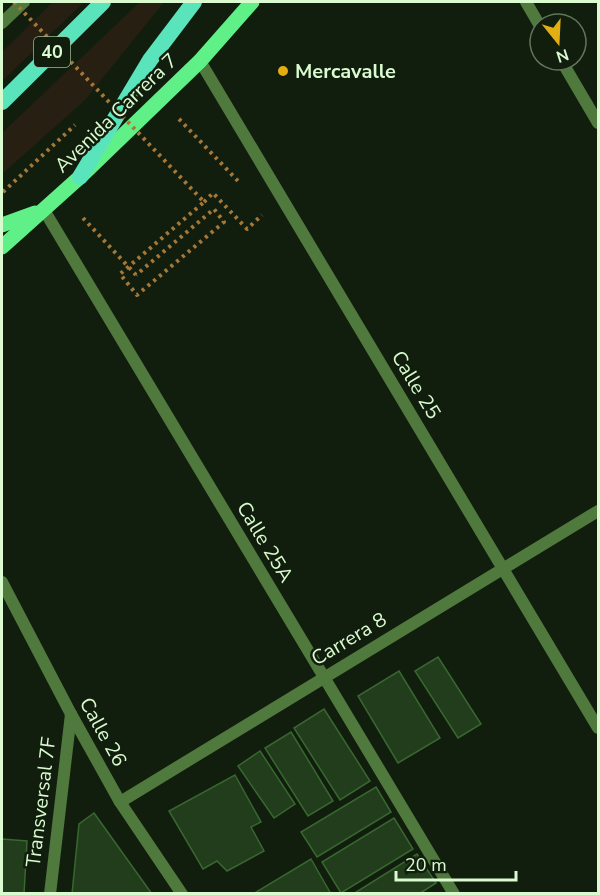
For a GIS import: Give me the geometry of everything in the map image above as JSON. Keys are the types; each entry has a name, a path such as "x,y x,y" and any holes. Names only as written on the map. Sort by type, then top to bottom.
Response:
{"highway":[{"name":"40","path":"2,102 103,2"},
{"path":"80,177 150,60 194,2"}],"main road":[{"name":"Avenida Carrera 7","path":"2,247 80,177 200,62 252,2"},
{"path":"2,225 44,210"}],"street":[{"path":"2,23 24,2"},
{"name":"Calle 25","path":"200,62 598,728"},
{"path":"568,72 598,123"},
{"name":"Calle 25A","path":"44,210 454,894"},
{"name":"Carrera 8","path":"120,802 598,511"},
{"name":"Calle 26","path":"2,582 70,714 120,802 182,894"},
{"name":"Transversal 7F","path":"50,894 70,714"}],"path":[{"path":"14,2 204,202"},
{"path":"159,100 244,188"},
{"path":"2,194 78,122"},
{"path":"60,194 136,275 213,209 224,222 137,295 120,274 204,202 213,193 247,229 266,212"}],"shaded area":[{"path":"53,2 84,2 2,81 2,52"},
{"path":"140,2 164,2 85,100 2,174 2,133"}],"building":[{"path":"438,657 481,724 458,738 415,671"},
{"path":"399,671 440,738 398,763 358,696"},
{"path":"324,709 370,781 340,800 294,728"},
{"path":"291,732 333,801 308,816 265,748"},
{"path":"260,751 295,804 274,818 238,766"},
{"path":"235,775 261,822 251,827 264,851 227,871 217,861 203,869 169,811"},
{"path":"376,787 391,812 317,857 301,832"},
{"path":"94,813 152,894 72,894 79,824"},
{"path":"394,818 413,849 341,893 322,862"},
{"path":"2,839 27,841 24,894 2,894"},
{"path":"417,854 436,883 419,894 353,894"},
{"path":"311,859 331,894 253,894"}],"place":[{"name":"Mercavalle","path":"283,71"}]}
